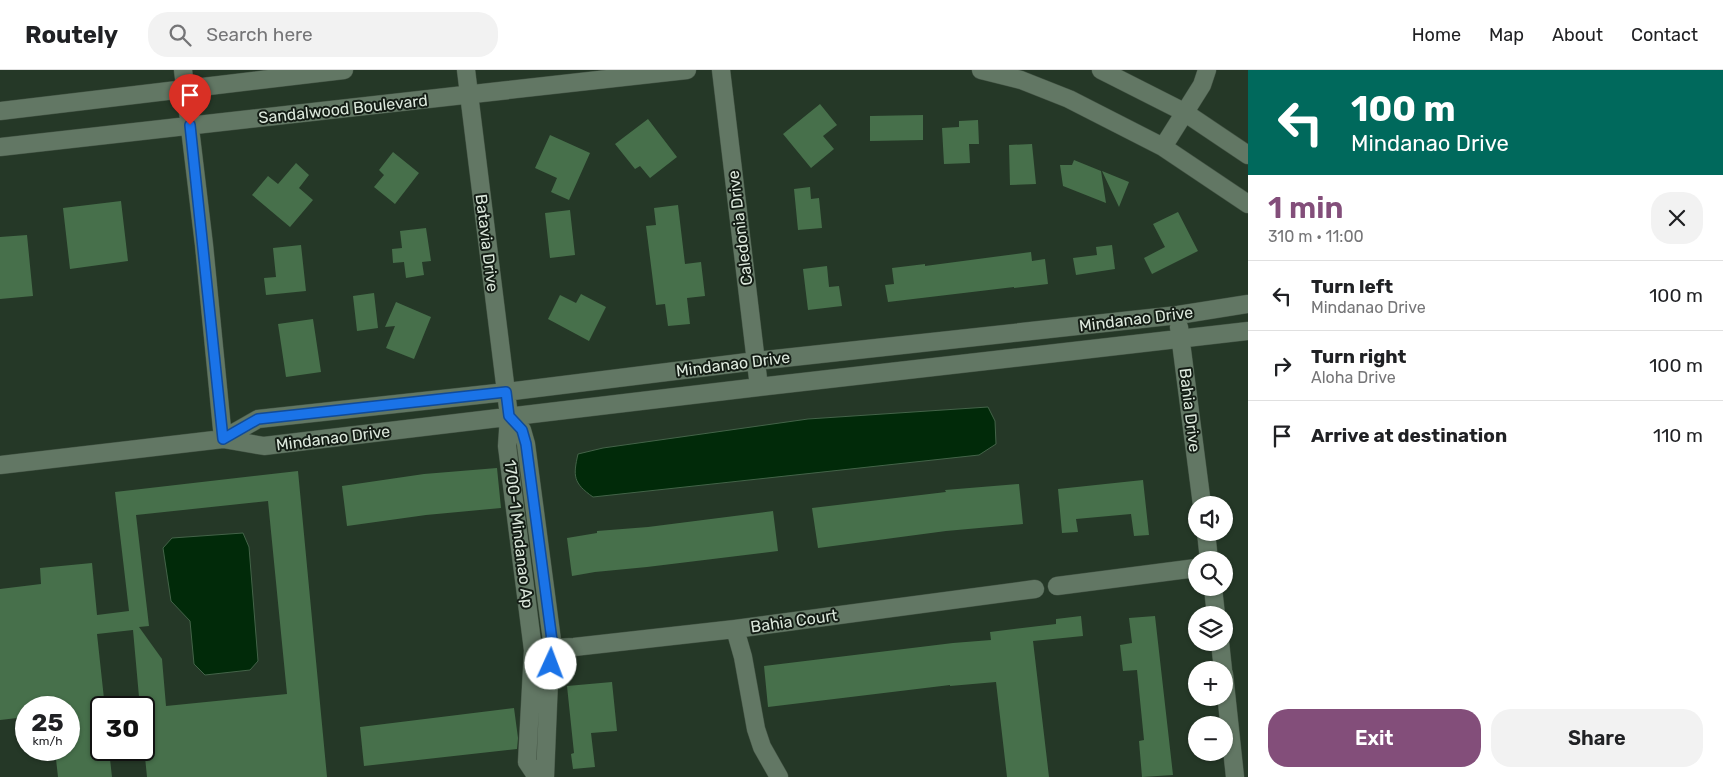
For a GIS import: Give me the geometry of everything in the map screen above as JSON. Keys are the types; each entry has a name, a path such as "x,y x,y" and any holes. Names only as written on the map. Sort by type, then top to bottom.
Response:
{"street":[{"path":"183,70 223,439"},
{"path":"0,112 344,70"},
{"name":"Batavia Drive","path":"466,70 509,416"},
{"name":"Sandalwood Boulevard","path":"0,147 687,70"},
{"name":"Caledonia Drive","path":"721,70 759,387"},
{"path":"981,70 1021,80 1069,99 1163,147 1248,204"},
{"path":"1101,70 1184,112 1248,155"},
{"path":"1163,147 1202,85 1207,70"},
{"name":"Mindanao Drive","path":"223,439 258,419 506,392 756,361 1178,315 1248,304"},
{"name":"Bahia Drive","path":"1178,315 1201,496"},
{"name":"Mindanao Drive","path":"0,465 223,439 264,446 759,387 1248,332"},
{"name":"1700-1 Mindanao Ap","path":"509,416 522,430 526,444 553,648 549,681 545,777"},
{"name":"1700-1 Mindanao Ap","path":"509,416 507,446 533,650 527,762 537,777"},
{"path":"1057,586 1188,569"},
{"name":"Bahia Court","path":"553,648 736,629 1035,590"},
{"path":"736,629 756,729 762,747 778,777"},
{"path":"1227,706 1235,777"}],"shaded area":[{"path":"988,407 995,421 996,444 979,455 593,497 578,483 575,474 578,454 603,448 808,419"},
{"path":"243,533 249,547 258,661 250,670 205,675 194,664 190,621 171,601 163,548 172,538"}],"building":[{"path":"820,104 837,125 823,136 834,149 811,168 783,134"},
{"path":"923,115 923,140 870,141 870,116"},
{"path":"648,119 677,157 650,178 640,166 635,169 615,144"},
{"path":"978,120 979,144 969,144 970,163 944,164 942,128 959,127 959,121"},
{"path":"550,135 590,153 569,200 551,192 557,178 535,168"},
{"path":"1032,144 1036,184 1010,185 1009,145"},
{"path":"393,152 419,173 395,204 374,187 384,175 379,170"},
{"path":"1074,160 1101,171 1106,203 1063,186 1060,165 1072,165"},
{"path":"296,163 309,175 299,188 313,200 290,227 252,195 268,176 278,184"},
{"path":"1102,171 1129,182 1119,207"},
{"path":"810,187 811,199 819,198 822,228 798,230 794,189"},
{"path":"121,201 128,261 70,269 63,208"},
{"path":"678,205 685,264 701,262 705,296 687,298 690,324 668,326 665,304 656,305 646,226 656,225 654,208"},
{"path":"570,210 575,255 550,258 545,213"},
{"path":"1178,212 1198,251 1152,274 1144,258 1165,247 1153,224"},
{"path":"426,228 431,261 422,262 424,275 406,278 404,262 393,263 392,249 402,248 400,231"},
{"path":"27,235 33,296 0,299 0,237"},
{"path":"301,245 306,291 266,295 264,278 276,277 273,248"},
{"path":"1112,245 1115,269 1076,275 1073,258 1097,255 1096,247"},
{"path":"1031,252 1032,261 1045,259 1048,284 888,302 885,285 894,284 892,268 925,264 925,266"},
{"path":"827,266 829,287 839,286 842,306 808,310 803,269"},
{"path":"374,293 378,328 357,331 353,296"},
{"path":"581,294 606,307 589,341 548,319 560,295 576,303"},
{"path":"396,302 431,317 414,359 386,348 395,326 385,327"},
{"path":"313,319 321,372 286,377 278,324"},
{"path":"497,468 501,508 426,515 347,526 342,486 424,474"},
{"path":"298,471 327,777 147,777 145,761 155,761 155,696 139,696 133,630 97,634 104,696 90,696 90,761 110,761 112,777 58,777 56,761 80,761 80,696 15,696 15,718 0,720 0,589 41,584 40,568 92,563 97,615 129,611 115,492","holes":["268,501 287,694 166,706 162,659 139,627 149,626 136,515"]},
{"path":"1143,480 1149,535 1134,536 1131,514 1076,519 1078,532 1062,533 1058,489"},
{"path":"1019,484 1023,524 946,531 818,548 812,508 946,492 945,490"},
{"path":"773,511 778,551 572,576 567,538 597,533 597,531 648,527"},
{"path":"1081,616 1083,636 1033,641 1049,777 1007,777 996,682 950,685 768,707 764,666 991,640 990,632 1056,624 1056,619"},
{"path":"1155,616 1173,775 1142,777 1139,741 1144,740 1137,670 1123,671 1120,645 1132,643 1129,618"},
{"path":"612,682 617,731 591,733 595,767 573,769 571,754 574,753 567,686"},
{"path":"514,708 518,738 517,749 364,766 360,727"}],"route":[{"path":"190,125 223,439 258,419 506,392 509,416 522,430 526,444 553,648 551,664"}]}
